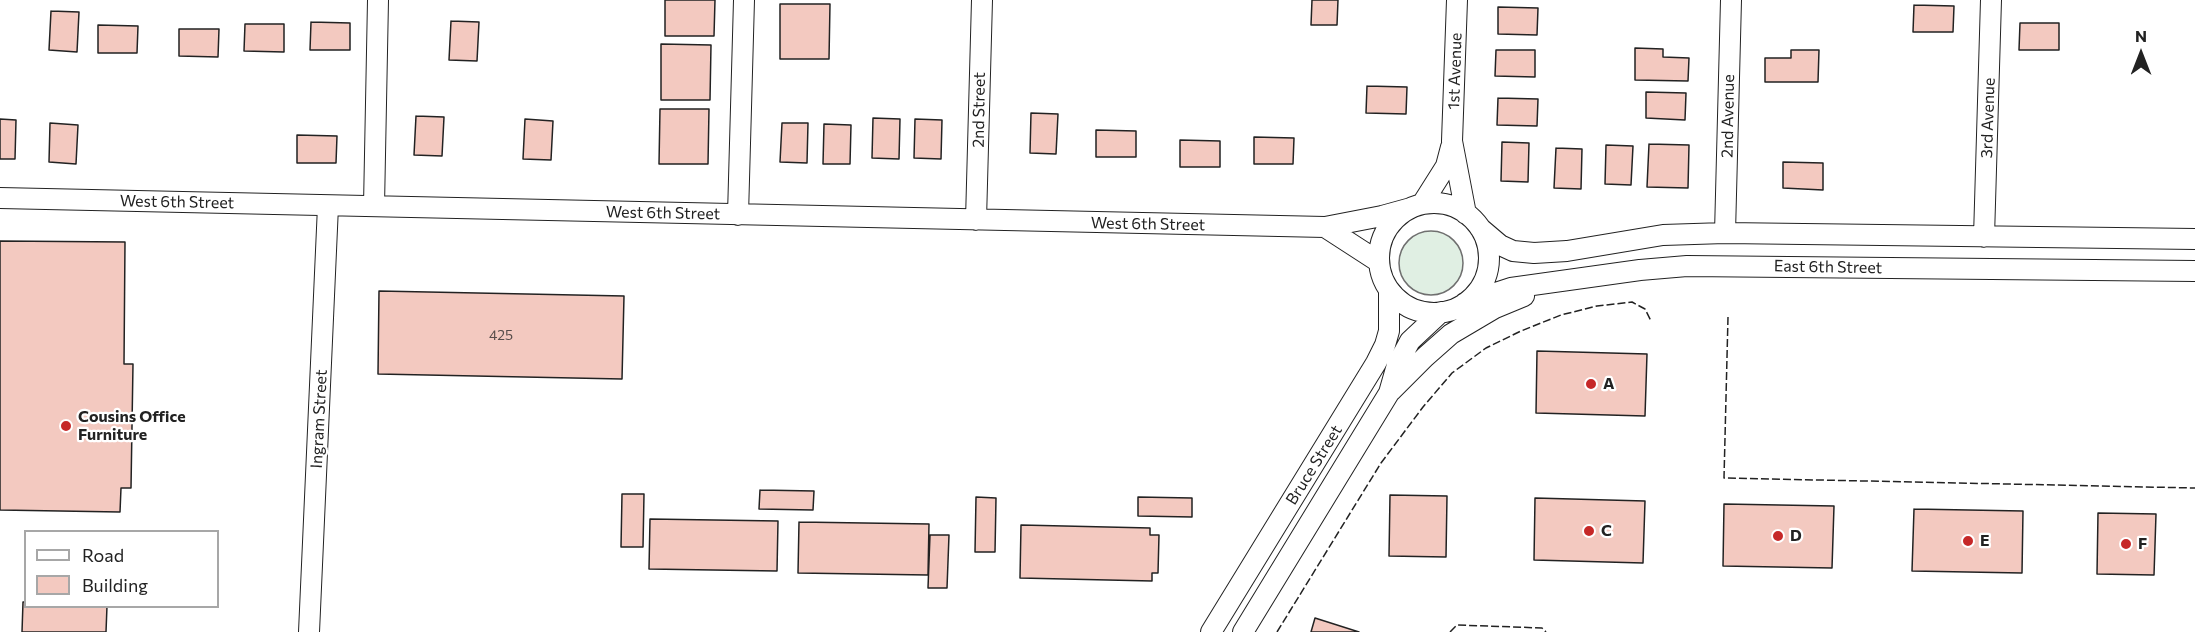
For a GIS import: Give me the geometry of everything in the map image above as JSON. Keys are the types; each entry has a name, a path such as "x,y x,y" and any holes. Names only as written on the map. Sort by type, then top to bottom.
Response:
{"street":[{"path":"374,206 378,0"},
{"path":"738,215 744,0"},
{"name":"2nd Street","path":"976,220 982,0"},
{"name":"1st Avenue","path":"1416,206 1446,166 1452,141 1457,0"},
{"name":"2nd Avenue","path":"1725,233 1731,0"},
{"name":"3rd Avenue","path":"1984,237 1991,0"},
{"name":"1st Avenue","path":"1452,141 1466,213"},
{"name":"West 6th Street","path":"0,198 1325,227 1382,216 1416,206"},
{"path":"1437,203 1452,206 1466,213 1480,228 1487,247 1488,268 1480,288 1465,303 1442,312 1426,312 1399,301 1389,290 1382,277 1379,262 1380,245 1386,230 1397,217 1416,206 1437,203"},
{"name":"Ingram Street","path":"309,632 328,206"},
{"path":"1325,227 1379,262"},
{"name":"East 6th Street","path":"1480,228 1500,245 1513,251 1534,253 1567,251 1663,235 1725,233 2195,239"},
{"name":"East 6th Street","path":"1465,303 1511,288 1640,270 1687,266 2195,272"},
{"path":"1389,393 1451,334 1515,299 1563,282"},
{"name":"Bruce Street","path":"1211,632 1376,363 1389,331 1389,290"},
{"name":"Bruce Street","path":"1243,632 1389,393 1397,365 1410,341 1442,312"}],"green space":[{"path":"1425,231 1437,231 1454,240 1461,251 1463,263 1461,275 1454,286 1437,295 1425,295 1413,290 1404,281 1399,269 1399,257 1404,245 1413,236"}],"building":[{"path":"665,0 715,0 714,36 665,36"},
{"path":"1312,0 1338,0 1337,25 1311,25"},
{"path":"780,4 830,4 829,59 780,59"},
{"path":"1914,5 1954,6 1953,32 1913,32"},
{"path":"1498,7 1538,8 1537,35 1498,34"},
{"path":"51,11 79,12 77,52 49,50"},
{"path":"451,21 479,22 477,61 449,60"},
{"path":"311,22 350,23 350,50 310,50"},
{"path":"2020,23 2059,23 2059,50 2019,50"},
{"path":"245,24 284,24 284,52 244,51"},
{"path":"98,25 138,26 137,53 98,53"},
{"path":"179,29 219,29 218,57 179,56"},
{"path":"661,44 711,45 710,100 661,100"},
{"path":"1635,48 1663,49 1663,57 1689,58 1688,81 1635,80"},
{"path":"1496,50 1535,50 1535,77 1495,76"},
{"path":"1791,50 1819,50 1818,82 1765,82 1765,58 1791,58"},
{"path":"1367,86 1407,87 1406,114 1366,113"},
{"path":"1646,92 1686,93 1685,120 1646,118"},
{"path":"1498,98 1538,99 1537,126 1497,125"},
{"path":"660,109 709,109 708,164 659,164"},
{"path":"1031,113 1058,114 1056,154 1030,153"},
{"path":"416,116 444,117 442,156 414,155"},
{"path":"873,118 900,119 899,159 872,158"},
{"path":"0,119 16,120 15,159 0,159"},
{"path":"525,119 553,121 551,160 523,159"},
{"path":"915,119 942,120 941,159 914,158"},
{"path":"50,123 78,125 76,164 49,162"},
{"path":"782,123 808,123 807,163 780,162"},
{"path":"824,124 851,125 850,164 823,164"},
{"path":"1096,130 1136,131 1136,157 1096,157"},
{"path":"297,135 337,136 336,163 297,163"},
{"path":"1254,137 1294,138 1293,164 1254,164"},
{"path":"1180,140 1220,141 1220,167 1180,167"},
{"path":"1502,142 1529,143 1528,182 1501,181"},
{"path":"1649,144 1689,145 1688,188 1647,187"},
{"path":"1606,145 1633,146 1631,185 1605,184"},
{"path":"1556,148 1582,149 1581,189 1554,188"},
{"path":"1783,162 1823,163 1823,190 1783,188"},
{"name":"Cousins Office Furniture","path":"0,241 125,242 124,364 133,364 131,488 121,488 120,512 0,510"},
{"path":"379,291 624,296 622,379 378,374"},
{"name":"A","path":"1537,351 1647,354 1645,416 1536,413"},
{"path":"760,490 814,491 813,510 759,509"},
{"path":"622,494 644,494 643,547 621,547"},
{"path":"1390,495 1447,496 1446,557 1389,556"},
{"path":"976,497 996,498 995,552 975,552"},
{"path":"1138,497 1192,498 1192,517 1138,516"},
{"name":"C","path":"1535,498 1645,501 1643,563 1534,560"},
{"name":"D","path":"1724,504 1834,506 1832,568 1723,566"},
{"name":"E","path":"1914,509 2023,511 2022,573 1912,571"},
{"name":"F","path":"2098,513 2156,514 2154,575 2097,574"},
{"path":"650,519 778,521 777,571 649,569"},
{"path":"799,522 929,524 928,575 798,573"},
{"path":"1021,525 1150,528 1150,535 1159,535 1158,573 1152,573 1152,581 1020,578"},
{"path":"930,535 949,535 947,588 928,588"},
{"path":"23,602 24,608 107,608 106,632 22,632"},
{"path":"1315,618 1359,632 1311,632"}],"fence":[{"path":"1277,632 1381,463 1452,373 1486,348 1561,315 1597,306 1632,302 1645,309 1651,321"},
{"path":"1728,317 1724,478 2195,488"},
{"path":"1450,632 1457,625 1542,628 1546,632"}],"place":[{"name":"A","path":"1591,384"},
{"name":"Cousins Office Furniture","path":"66,426"},
{"name":"C","path":"1589,531"},
{"name":"D","path":"1778,536"},
{"name":"E","path":"1968,541"},
{"name":"F","path":"2126,544"}]}
